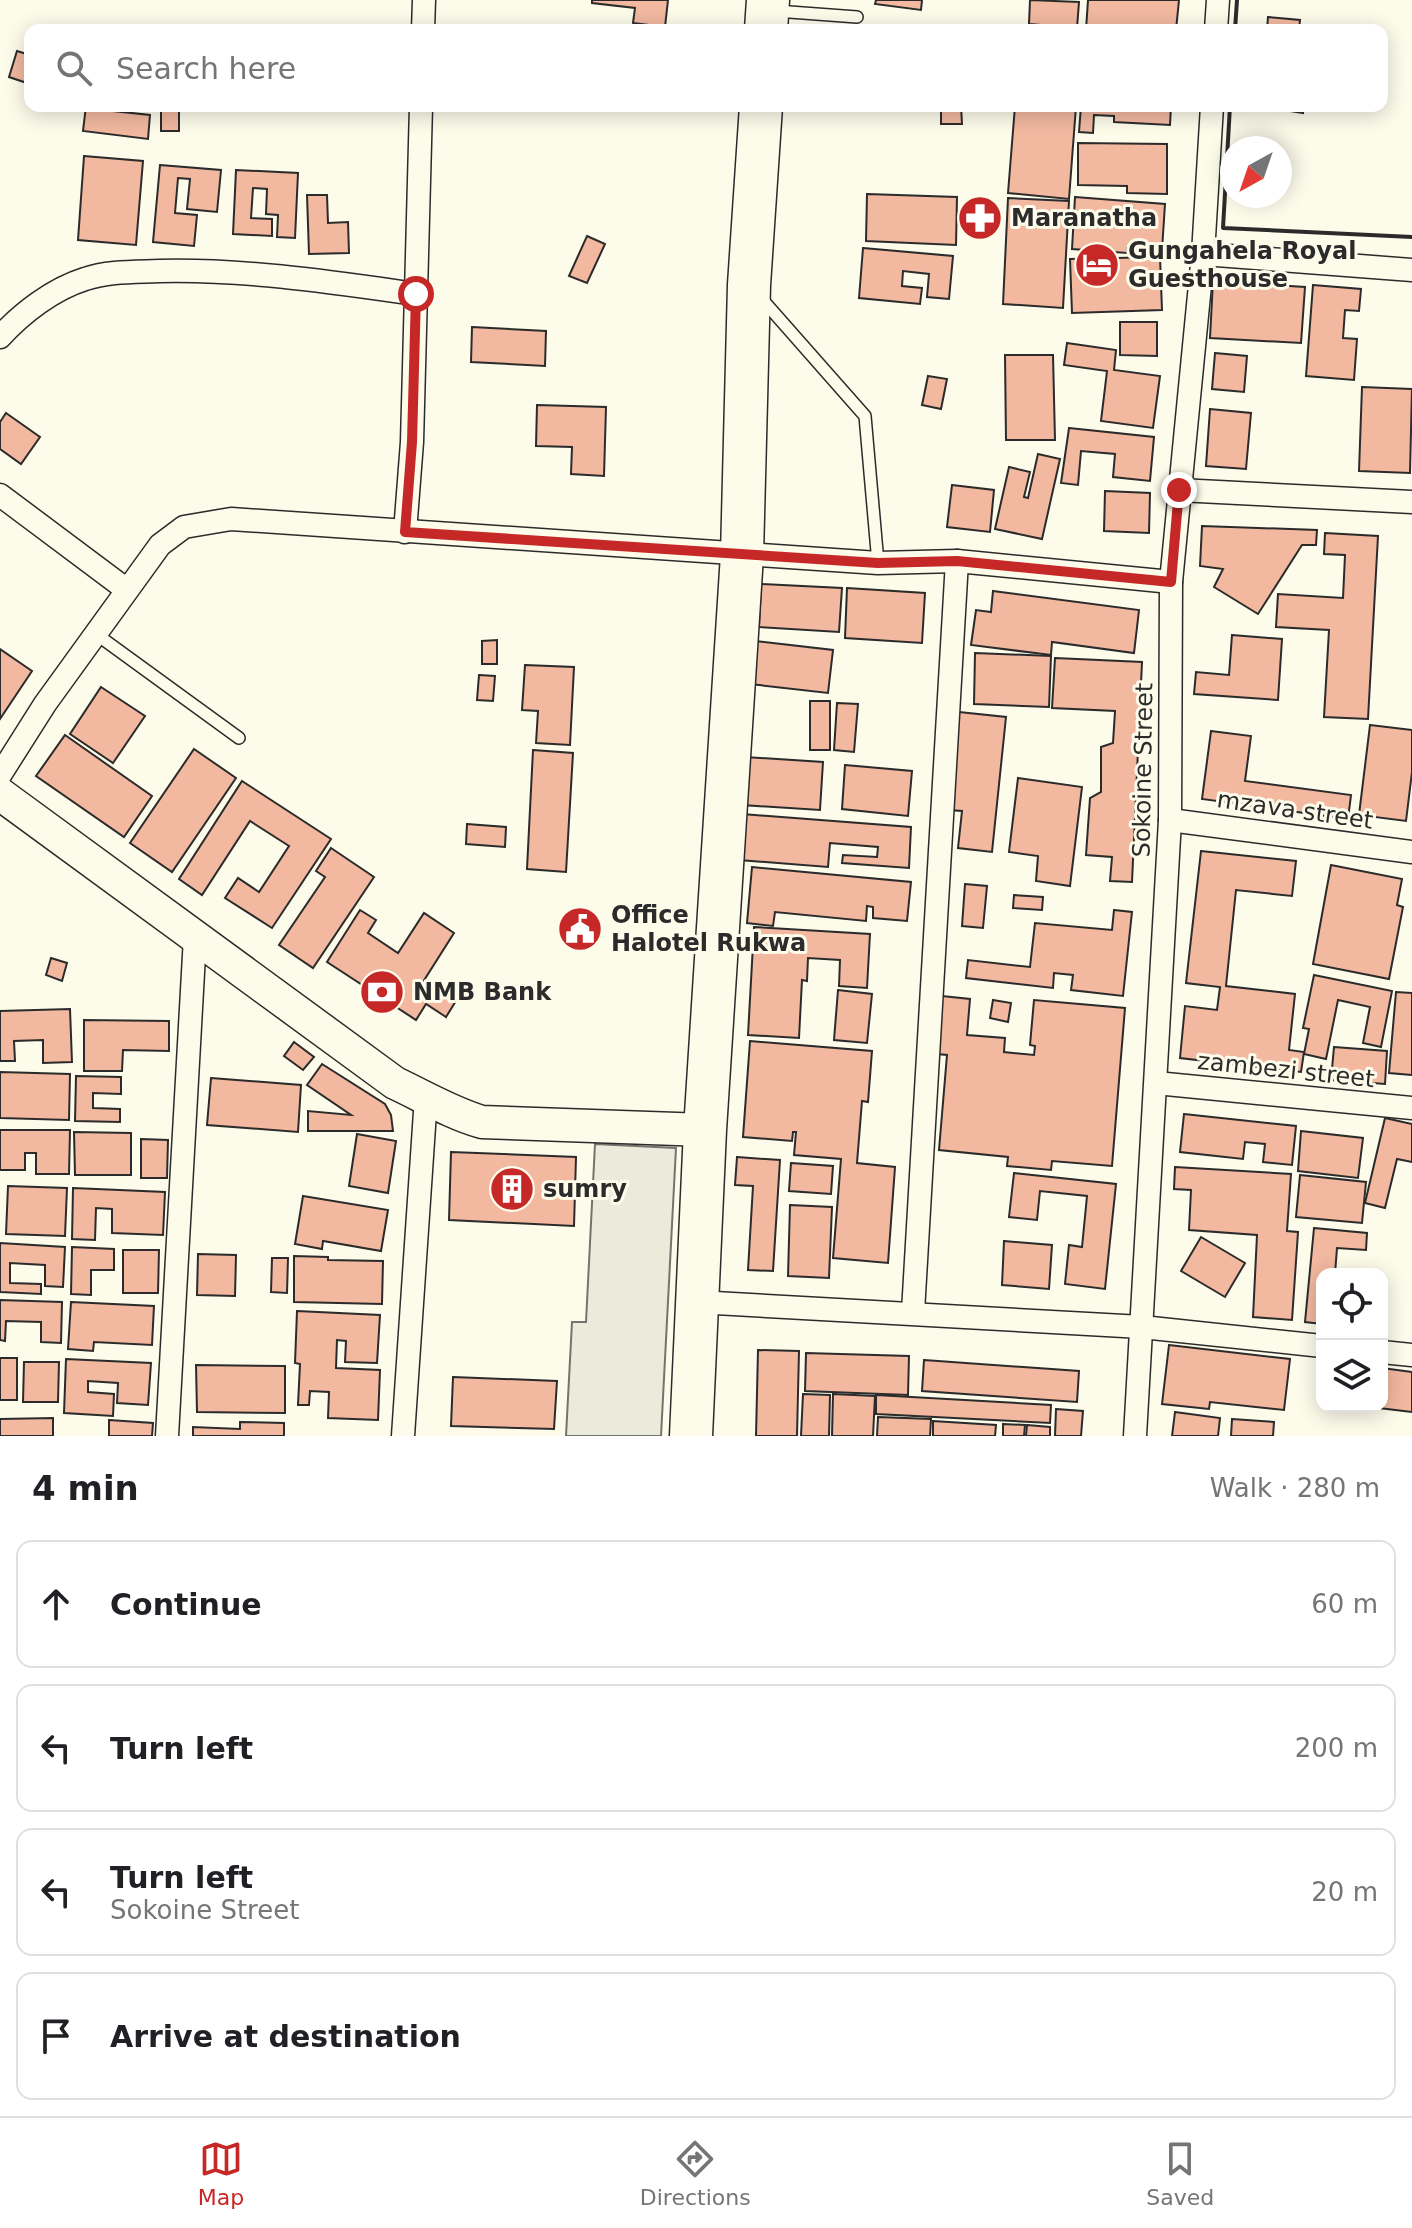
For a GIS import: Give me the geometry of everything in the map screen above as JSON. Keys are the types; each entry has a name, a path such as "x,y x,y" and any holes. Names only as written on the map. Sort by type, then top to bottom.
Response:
{"highway":[{"path":"691,1436 705,1130 742,555 749,285 761,112"}],"street":[{"path":"423,24 424,0"},
{"path":"1216,24 1218,0"},
{"path":"405,532 412,442 421,112"},
{"name":"Sokoine Street","path":"1135,1436 1170,820 1171,582 1203,254 1212,112"},
{"path":"1203,254 1412,270"},
{"path":"0,337 60,288 88,277 130,272 190,270 291,276 416,294"},
{"path":"1179,490 1412,502"},
{"path":"0,495 127,590"},
{"path":"0,775 45,704 160,545 184,527 231,519 878,563 957,561 1171,582"},
{"path":"913,1312 957,561"},
{"path":"0,794 395,1083 453,1114 482,1122 705,1130"},
{"name":"mzava street","path":"1170,820 1412,852"},
{"path":"167,1436 195,937"},
{"name":"zambezi street","path":"1156,1083 1412,1108"},
{"path":"403,1436 426,1097"},
{"path":"697,1302 1142,1327 1316,1345"},
{"path":"1388,1353 1412,1355"}],"lane":[{"path":"767,14 857,17"},
{"path":"749,285 865,416 878,563"},
{"path":"96,634 239,738"}],"shaded area":[{"path":"595,1144 676,1148 661,1436 566,1436 572,1322 586,1322"}],"building":[{"path":"592,0 668,0 665,24 633,23 635,8 592,3"},
{"path":"876,0 922,0 921,10 875,4"},
{"path":"1030,0 1079,2 1077,24 1029,24"},
{"path":"1088,0 1179,0 1177,24 1086,24"},
{"path":"1268,17 1300,20 1300,24 1267,24"},
{"path":"17,51 24,53 24,82 9,77"},
{"path":"85,112 150,115 148,139 83,131"},
{"path":"161,112 179,112 179,131 161,131"},
{"path":"941,112 961,112 962,124 941,124"},
{"path":"1015,112 1076,112 1069,199 1008,193"},
{"path":"1081,112 1171,112 1170,125 1114,122 1114,116 1094,115 1093,133 1079,132"},
{"path":"1078,143 1167,144 1167,194 1127,193 1127,186 1078,185"},
{"path":"84,156 143,161 136,245 78,240"},
{"path":"160,165 221,170 217,212 187,209 190,179 178,178 175,213 197,215 194,246 153,242"},
{"path":"236,170 298,173 295,238 277,237 278,215 266,214 267,189 253,188 251,218 272,219 272,236 233,234"},
{"path":"867,194 957,197 956,245 866,241"},
{"path":"307,195 327,195 328,223 348,222 349,253 309,254"},
{"path":"1075,197 1165,204 1162,250 1127,248 1127,253 1072,249"},
{"path":"1008,198 1069,201 1063,308 1003,304"},
{"path":"587,236 605,244 587,283 569,276"},
{"path":"863,248 953,256 949,299 927,297 929,274 903,271 902,286 922,288 920,304 859,298"},
{"path":"1160,257 1162,310 1072,313 1070,259"},
{"path":"1213,281 1305,287 1301,343 1210,338"},
{"path":"1313,285 1361,289 1359,311 1345,310 1343,338 1357,339 1354,380 1306,376"},
{"path":"1120,322 1157,322 1157,356 1120,355"},
{"path":"472,327 546,331 545,366 471,362"},
{"path":"1067,343 1116,350 1114,370 1160,376 1153,428 1101,421 1107,371 1064,365"},
{"path":"1215,353 1247,356 1244,392 1212,389"},
{"path":"1005,355 1053,355 1055,440 1006,440"},
{"path":"928,376 947,379 941,409 922,405"},
{"path":"1362,387 1412,389 1410,473 1359,471"},
{"path":"537,405 606,407 604,476 571,474 572,447 536,446"},
{"path":"1210,409 1251,413 1246,469 1206,466"},
{"path":"6,413 40,437 21,464 0,449 0,422"},
{"path":"1069,428 1154,437 1150,481 1113,477 1115,454 1081,451 1078,485 1061,483"},
{"path":"1038,454 1060,459 1042,539 995,529 1009,467 1030,472 1024,497 1028,498"},
{"path":"952,485 994,490 990,532 947,527"},
{"path":"1105,491 1150,493 1149,533 1104,531"},
{"path":"1202,526 1317,530 1316,545 1302,545 1258,614 1214,587 1223,569 1200,566"},
{"path":"1325,533 1378,536 1368,719 1324,717 1329,630 1276,627 1278,594 1343,598 1345,555 1324,554"},
{"path":"761,584 842,588 839,632 759,627"},
{"path":"847,588 925,593 922,643 845,638"},
{"path":"993,591 1139,610 1134,653 1052,642 1051,655 971,645 976,610 991,612"},
{"path":"1232,635 1282,639 1278,700 1194,694 1196,672 1229,675"},
{"path":"497,640 497,664 482,664 482,641"},
{"path":"755,641 833,650 828,693 750,684"},
{"path":"0,649 32,671 0,719"},
{"path":"975,653 1051,656 1049,707 974,704"},
{"path":"1055,658 1142,662 1132,882 1110,881 1112,857 1086,855 1090,798 1101,792 1101,747 1113,743 1115,711 1052,708"},
{"path":"525,665 574,667 570,745 536,743 538,711 522,710"},
{"path":"479,675 495,676 493,701 477,700"},
{"path":"101,687 145,716 113,763 70,734"},
{"path":"810,701 830,701 830,750 810,750"},
{"path":"837,703 858,704 854,752 834,750"},
{"path":"959,712 1006,717 992,852 958,848 962,811 949,810"},
{"path":"1370,725 1412,730 1412,772 1406,821 1359,815"},
{"path":"1211,731 1251,736 1245,781 1351,795 1348,819 1202,799"},
{"path":"65,735 152,796 124,837 36,776"},
{"path":"194,749 236,778 172,872 130,843"},
{"path":"533,750 573,753 566,872 527,869"},
{"path":"745,757 823,762 820,810 742,805"},
{"path":"845,765 912,771 908,816 842,809"},
{"path":"1018,778 1082,787 1070,886 1036,881 1038,856 1009,852"},
{"path":"242,781 331,839 272,928 225,898 238,878 259,892 289,846 250,821 202,895 179,879"},
{"path":"742,814 911,827 909,868 842,863 843,855 877,857 878,847 830,843 828,867 739,860"},
{"path":"467,824 506,827 505,847 466,844"},
{"path":"331,848 374,877 313,968 279,945 325,877 316,871"},
{"path":"1201,851 1296,861 1292,896 1236,890 1226,986 1295,994 1289,1050 1304,1052 1301,1072 1180,1058 1185,1006 1217,1010 1220,987 1186,983"},
{"path":"1331,865 1402,879 1397,905 1403,907 1389,979 1313,964"},
{"path":"752,867 911,882 907,921 873,918 873,907 867,906 866,921 775,912 773,926 747,923"},
{"path":"965,884 987,886 983,928 962,926"},
{"path":"1014,895 1043,897 1042,910 1013,908"},
{"path":"360,910 376,920 368,933 398,953 424,913 454,933 416,993 427,1000 438,983 459,996 446,1017 426,1004 416,1020 327,962"},
{"path":"1114,910 1132,912 1123,996 1071,990 1073,975 1054,973 1053,988 966,978 968,960 1030,967 1035,923 1112,930"},
{"path":"754,927 870,934 867,988 839,986 840,960 808,958 807,981 802,980 799,1038 748,1035"},
{"path":"51,958 67,963 62,981 46,975"},
{"path":"1314,975 1392,991 1381,1047 1363,1043 1370,1007 1338,1000 1326,1059 1304,1054 1309,1029 1303,1028"},
{"path":"838,990 872,994 867,1043 834,1040"},
{"path":"1396,992 1412,993 1412,1075 1389,1073"},
{"path":"942,996 970,999 967,1035 1005,1038 1004,1052 1034,1055 1035,1046 1030,1045 1034,1000 1125,1008 1112,1166 1052,1161 1051,1170 1007,1166 1008,1157 939,1150 947,1055 937,1054"},
{"path":"993,1000 1011,1003 1008,1022 990,1018"},
{"path":"70,1009 72,1062 43,1063 43,1040 14,1041 15,1061 0,1061 0,1011"},
{"path":"84,1020 169,1021 169,1051 123,1050 122,1071 84,1071"},
{"path":"750,1041 872,1051 868,1102 862,1101 857,1163 895,1167 888,1263 833,1258 841,1159 794,1155 796,1132 793,1132 792,1141 743,1137"},
{"path":"294,1042 314,1057 303,1070 284,1056"},
{"path":"1334,1047 1387,1051 1385,1084 1331,1080"},
{"path":"322,1064 385,1104 391,1115 393,1131 308,1131 308,1111 351,1115 307,1085"},
{"path":"0,1072 70,1074 69,1120 0,1118"},
{"path":"76,1076 121,1077 121,1094 93,1093 93,1108 120,1109 120,1122 75,1121"},
{"path":"211,1078 301,1085 298,1132 207,1125"},
{"path":"1184,1114 1296,1126 1292,1165 1263,1162 1265,1144 1245,1142 1243,1159 1180,1152"},
{"path":"1385,1118 1412,1124 1412,1162 1397,1159 1385,1208 1365,1203"},
{"path":"0,1130 70,1130 69,1174 36,1174 36,1153 25,1153 25,1170 0,1170"},
{"path":"1301,1131 1363,1138 1358,1178 1298,1171"},
{"path":"74,1132 131,1133 131,1175 75,1175"},
{"path":"357,1134 396,1141 388,1193 349,1186"},
{"path":"141,1139 168,1140 167,1178 141,1178"},
{"name":"sumry","path":"451,1152 576,1157 574,1226 449,1220"},
{"path":"737,1157 780,1160 773,1271 748,1270 753,1186 735,1185"},
{"path":"791,1163 833,1166 831,1194 789,1191"},
{"path":"1175,1167 1291,1174 1287,1231 1298,1232 1292,1320 1253,1317 1257,1235 1189,1230 1191,1190 1174,1189"},
{"path":"1014,1173 1116,1184 1105,1289 1065,1284 1069,1245 1082,1247 1087,1196 1040,1191 1037,1220 1009,1217"},
{"path":"1300,1175 1366,1182 1362,1223 1296,1217"},
{"path":"8,1186 67,1188 65,1236 6,1234"},
{"path":"73,1188 165,1192 163,1235 112,1233 112,1209 96,1208 95,1240 72,1239"},
{"path":"303,1196 388,1210 381,1251 323,1241 322,1249 295,1244"},
{"path":"790,1205 832,1207 829,1278 788,1276"},
{"path":"1314,1228 1367,1233 1366,1250 1337,1248 1335,1268 1316,1268 1316,1323 1305,1322"},
{"path":"1201,1237 1245,1263 1225,1297 1181,1271"},
{"path":"1004,1241 1052,1245 1049,1289 1002,1285"},
{"path":"0,1243 65,1247 63,1287 45,1286 45,1265 10,1263 10,1283 41,1284 41,1294 0,1292"},
{"path":"72,1247 114,1249 114,1270 91,1270 91,1295 71,1294"},
{"path":"123,1250 159,1250 158,1293 123,1293"},
{"path":"198,1254 236,1255 235,1296 197,1295"},
{"path":"294,1256 383,1261 382,1304 294,1302"},
{"path":"272,1258 288,1258 287,1293 271,1292"},
{"path":"0,1300 62,1302 61,1343 41,1342 41,1322 6,1321 5,1341 0,1340"},
{"path":"71,1302 154,1306 152,1345 94,1342 93,1351 68,1349"},
{"path":"297,1311 380,1315 377,1363 345,1362 346,1341 337,1340 336,1368 380,1370 378,1420 328,1418 329,1392 310,1391 309,1405 298,1405 300,1364 295,1363"},
{"path":"1169,1345 1290,1359 1284,1410 1210,1402 1209,1409 1162,1404"},
{"path":"758,1350 799,1351 797,1436 756,1436"},
{"path":"806,1353 909,1356 908,1395 805,1391"},
{"path":"0,1358 17,1358 17,1400 0,1400"},
{"path":"66,1359 151,1363 148,1405 117,1403 118,1383 88,1381 88,1392 114,1394 113,1416 64,1413"},
{"path":"924,1360 1079,1371 1077,1402 922,1391"},
{"path":"24,1362 59,1362 58,1402 23,1402"},
{"path":"196,1365 285,1366 285,1413 197,1412"},
{"path":"1388,1369 1412,1372 1412,1412 1388,1409"},
{"path":"453,1377 557,1381 554,1429 451,1426"},
{"path":"803,1394 830,1395 829,1436 801,1436"},
{"path":"833,1394 875,1396 873,1436 832,1436"},
{"path":"876,1395 1051,1405 1050,1423 876,1414"},
{"path":"1056,1409 1083,1411 1081,1436 1055,1436"},
{"path":"1175,1412 1220,1418 1218,1436 1172,1436"},
{"path":"878,1417 931,1419 930,1436 877,1436"},
{"path":"53,1418 53,1436 0,1436 0,1419"},
{"path":"1232,1419 1274,1422 1273,1436 1231,1436"},
{"path":"109,1420 153,1423 152,1436 109,1436"},
{"path":"933,1421 996,1425 995,1436 933,1436"},
{"path":"240,1422 284,1423 284,1436 193,1436 193,1427 240,1429"},
{"path":"1003,1424 1025,1425 1024,1436 1003,1436"},
{"path":"1027,1425 1050,1427 1050,1436 1026,1436"}],"wall":[{"path":"1235,24 1237,0"},
{"path":"1230,112 1223,228 1412,237"}],"place":[{"name":"Maranatha","path":"980,218"},
{"name":"Gungahela Royal Guesthouse","path":"1097,265"},
{"name":"Office Halotel Rukwa","path":"580,929"},
{"name":"NMB Bank","path":"382,992"},
{"name":"sumry","path":"512,1189"}],"route":[{"path":"416,294 412,442 405,532 878,563 957,561 1171,582 1179,490"}]}
